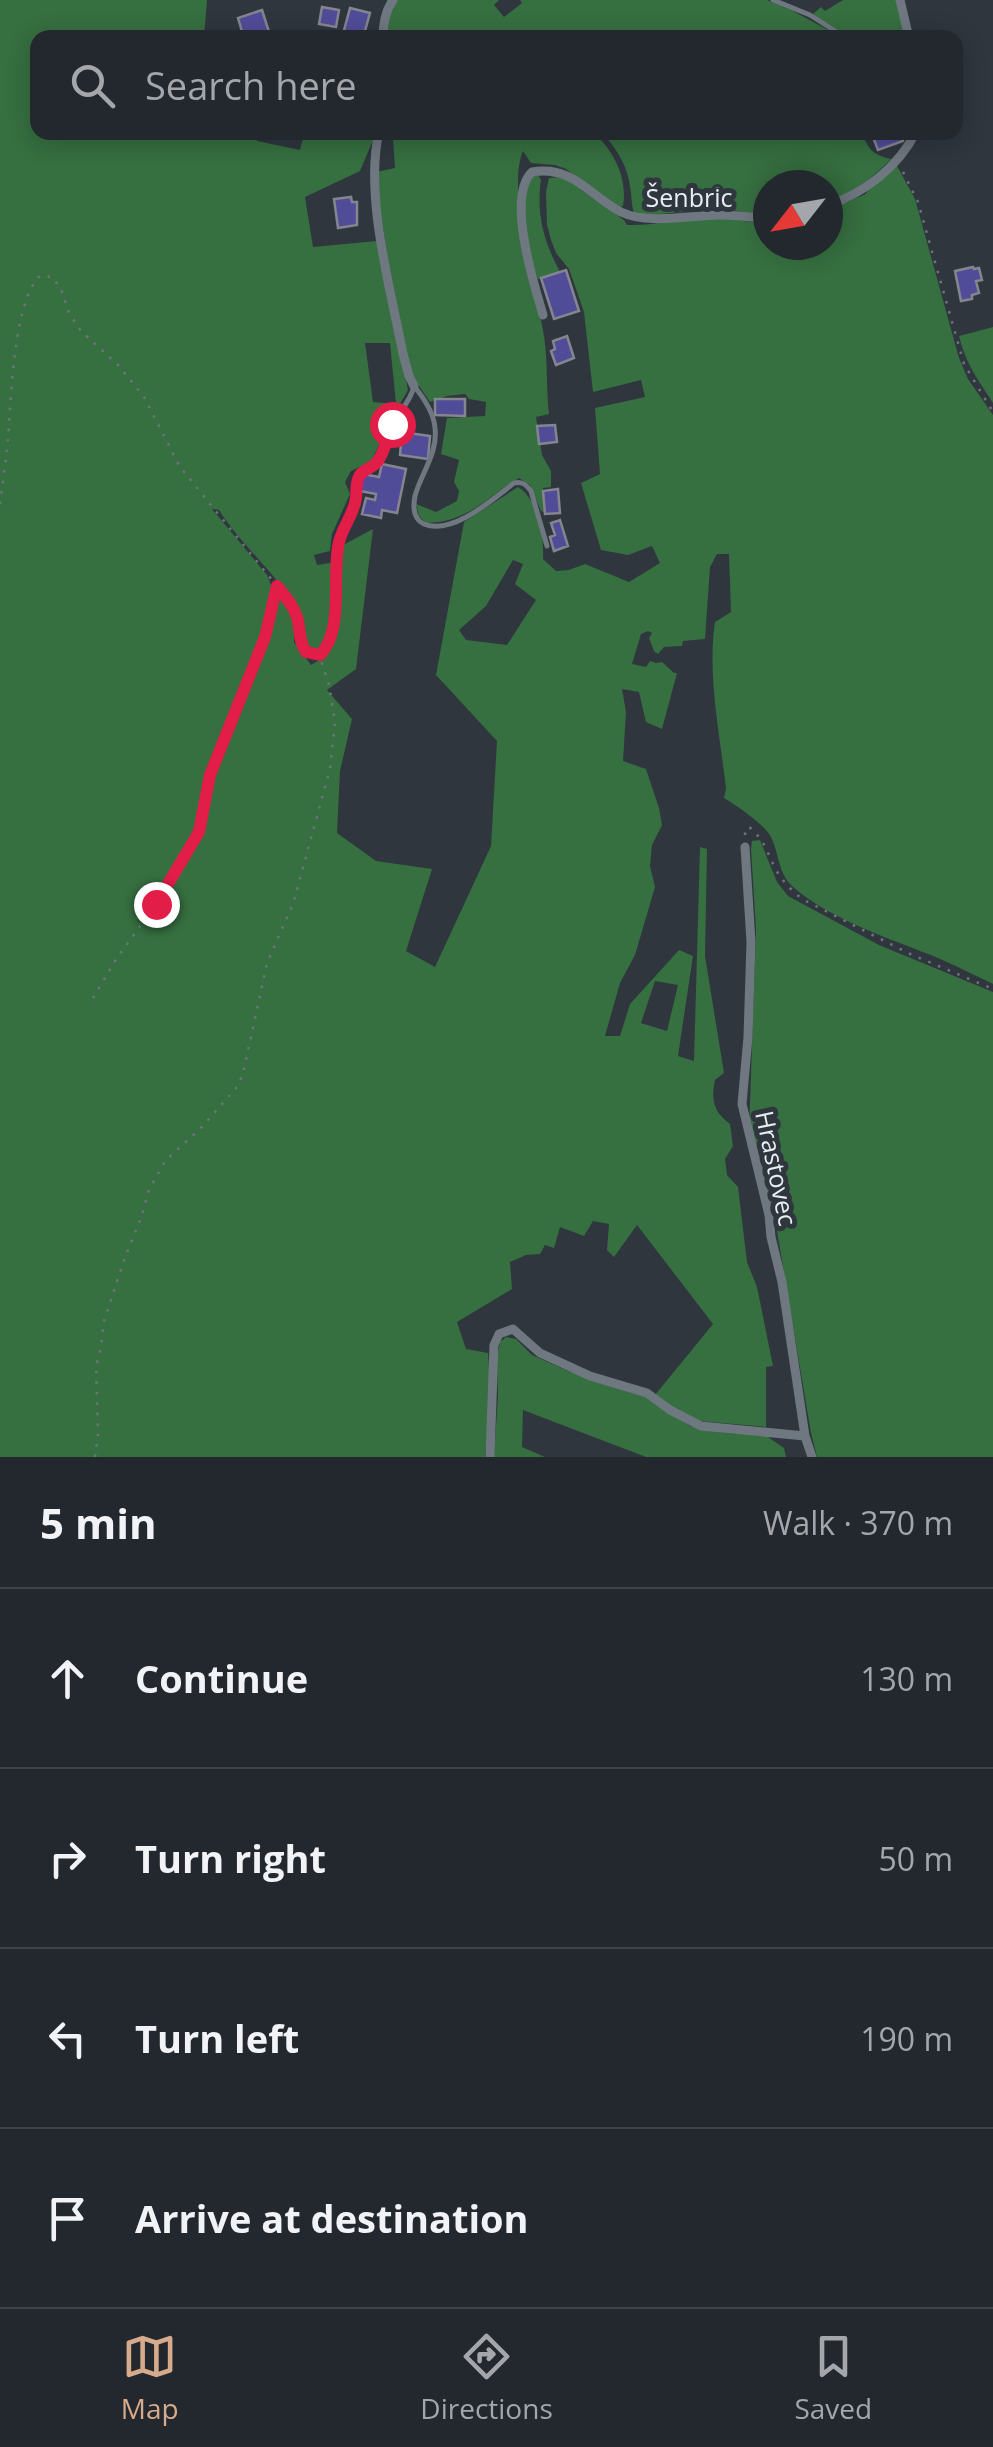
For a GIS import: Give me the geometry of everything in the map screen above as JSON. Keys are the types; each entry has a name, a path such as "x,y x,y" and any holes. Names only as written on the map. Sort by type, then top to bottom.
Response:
{"street":[{"path":"383,30 393,0"},
{"path":"900,0 907,30"},
{"path":"378,140 374,165 376,203 408,376 414,386"},
{"path":"843,199 874,182 897,161 911,140"},
{"name":"Šenbric","path":"543,315 526,253 522,219 522,188 532,172 557,171 573,178 632,216 753,217"},
{"name":"Hrastovec","path":"746,847 751,942 742,1104 769,1215 805,1436 812,1457"},
{"path":"490,1457 494,1344 499,1334 512,1329 540,1353 590,1376 646,1393 701,1426 805,1436"}],"lane":[{"path":"773,0 810,15 833,30"},
{"path":"356,498 361,472 378,461 392,424 412,396 414,386"},
{"path":"414,386 436,426 434,449 415,494 413,508 418,519 426,525 464,519 520,482 531,492 547,546"}],"path":[{"path":"897,161 918,202 964,364 993,412"},
{"path":"0,504 16,334 33,282 40,276 52,278 81,331 118,365 144,397 180,467 294,609 299,642 306,652 320,655"},
{"path":"320,655 331,636 338,545 356,498"},
{"path":"93,998 199,832 210,775 265,637 277,586"},
{"path":"95,1457 96,1367 104,1321 149,1190 165,1160 201,1128 237,1087 267,963 293,904 330,769 335,722 320,655"},
{"path":"746,847 745,830 749,828 760,836 788,888 802,899 910,954 993,988"}],"green space":[{"path":"0,0 207,0 205,30 30,30 30,140 257,140 300,150 302,140 373,140 360,171 305,197 313,247 377,241 408,390 371,462 351,471 345,482 350,494 332,534 330,551 314,555 317,565 336,562 334,602 325,645 309,650 290,598 219,510 212,509 267,575 274,592 284,597 292,610 294,642 311,665 326,656 331,640 343,545 373,529 356,669 327,690 352,719 340,771 337,833 376,861 432,869 406,951 435,967 491,846 497,741 436,675 464,522 518,487 535,509 543,559 556,571 585,564 629,582 660,563 652,546 628,555 601,550 581,483 600,474 595,408 645,397 641,380 593,392 584,312 569,269 556,253 547,225 549,178 563,177 627,225 695,218 753,223 753,260 843,260 843,203 864,195 896,164 915,199 959,358 968,379 993,415 993,984 855,924 805,897 784,875 768,832 724,798 712,663 715,622 731,612 729,554 717,554 710,567 705,639 664,647 658,654 649,638 652,633 641,634 632,664 646,667 650,661 662,662 677,673 662,729 646,722 639,692 622,689 626,712 623,761 646,769 662,825 652,845 650,866 655,887 605,1036 620,1036 630,1004 679,950 693,956 678,1056 694,1061 700,847 707,849 705,956 724,1073 715,1080 714,1099 717,1110 730,1124 733,1146 725,1159 727,1175 738,1187 747,1262 757,1287 773,1366 766,1367 766,1427 700,1421 681,1414 655,1395 713,1324 637,1225 614,1257 607,1250 609,1224 593,1221 584,1236 560,1227 554,1248 545,1245 540,1254 510,1262 512,1289 457,1322 466,1349 488,1353 491,1403 485,1457 0,1457","holes":["365,343 390,343 396,404 373,402","513,560 523,564 515,584 536,600 507,645 466,640 459,630 486,606","655,981 678,985 667,1031 641,1023"]},
{"path":"396,0 499,0 494,5 504,17 522,3 520,0 767,0 828,30 387,30"},
{"path":"843,0 898,0 903,30 834,30 813,14 821,7 825,11"},
{"path":"393,140 601,140 618,166 624,196 623,206 618,207 566,169 531,163 523,151 519,169 520,215 546,356 549,414 536,417 542,455 551,471 551,487 543,488 544,512 530,485 519,478 465,514 426,523 419,516 416,504 436,512 457,501 459,491 454,482 459,460 441,454 447,418 485,416 486,402 469,399 465,394 430,402 412,376 392,287 377,172 395,168"},
{"path":"607,140 866,140 880,156 891,159 862,184 843,194 843,170 753,170 753,214 718,209 642,216 634,213 624,165"},
{"path":"534,175 541,180 543,227 560,272 538,279 523,212 524,198"},
{"path":"993,327 993,403 969,364 959,336"},
{"path":"760,840 777,882 788,896 879,945 993,992 993,1457 817,1457 776,1225 749,1132 756,930 751,849 752,841"},
{"path":"506,1337 516,1339 532,1355 568,1371 647,1397 690,1426 765,1435 784,1448 786,1457 646,1457 523,1410 522,1447 545,1457 494,1457 497,1359 500,1342"}],"building":[{"path":"322,7 339,10 336,27 319,24"},
{"path":"350,8 370,13 365,30 344,30"},
{"path":"262,10 268,30 242,30 238,18"},
{"path":"874,140 903,140 903,141 878,150"},
{"path":"351,197 352,202 357,202 357,225 338,228 334,199"},
{"path":"979,268 982,280 976,281 979,293 961,301 955,271"},
{"path":"566,270 579,311 554,319 541,278"},
{"path":"567,336 574,358 556,365 551,351 555,349 553,341"},
{"path":"435,399 465,399 465,416 435,415"},
{"path":"555,425 557,442 539,444 537,426"},
{"path":"402,432 430,436 428,459 400,455"},
{"path":"382,464 406,469 397,513 382,510 381,518 362,514 366,498 375,500 376,494 360,491 363,474 379,477"},
{"path":"558,489 560,513 545,514 543,491"},
{"path":"560,520 568,546 554,551 551,523"}],"route":[{"path":"156,904 199,832 210,775 265,637 277,586 294,609 299,642 306,652 320,655 326,648 337,590 338,545 352,516 356,483 361,472 378,461 392,424"}]}
